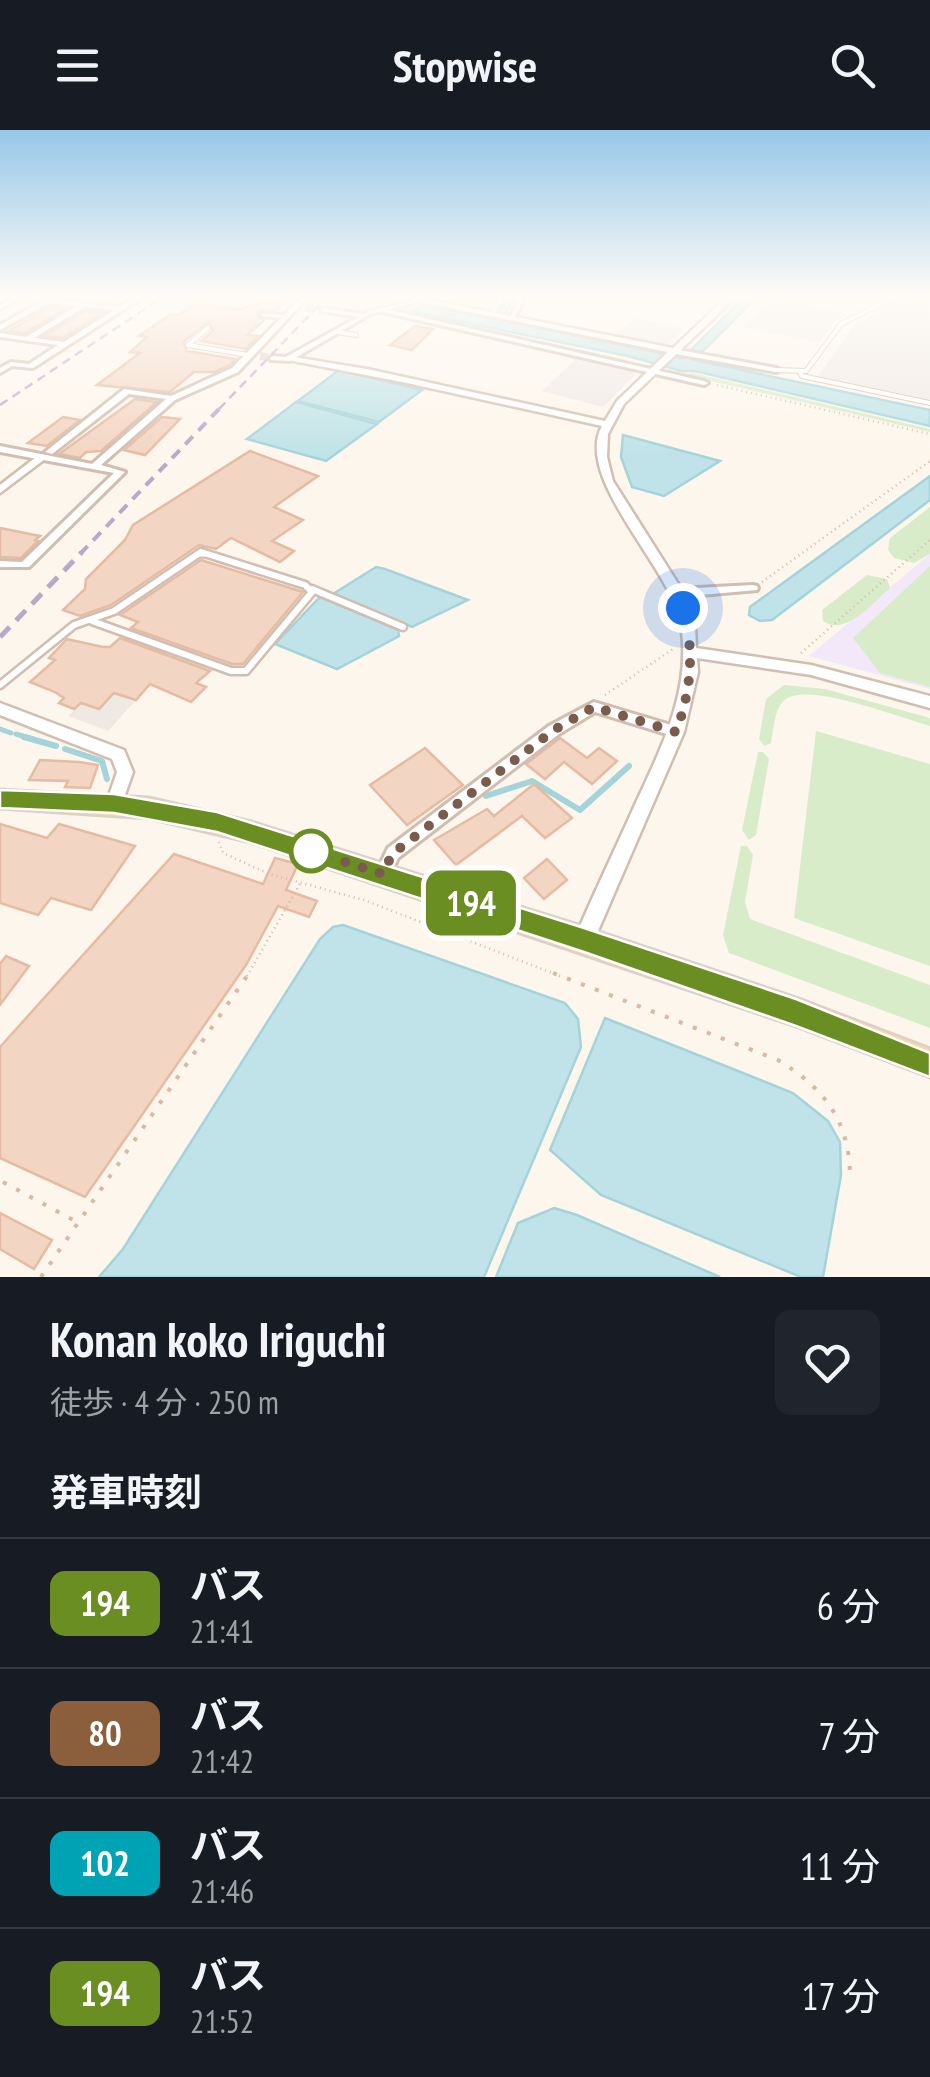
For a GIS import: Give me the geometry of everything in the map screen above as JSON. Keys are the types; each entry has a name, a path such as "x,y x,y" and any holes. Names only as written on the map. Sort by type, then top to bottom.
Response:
{"main road":[{"path":"0,799 114,804 228,825 584,940 796,1012 930,1063"}],"street":[{"path":"0,371 11,364 30,366 58,349"},
{"path":"96,465 172,398 229,375 259,349"},
{"path":"287,359 307,349"},
{"path":"553,349 704,383"},
{"path":"652,349 776,370"},
{"path":"584,940 676,732 688,692 678,594 608,481 602,457 606,424 620,403 677,349"},
{"path":"274,358 348,367 606,424"},
{"path":"0,490 127,391 172,398"},
{"path":"0,448 122,472 25,565 0,564"},
{"path":"678,594 753,588"},
{"path":"684,650 811,670 930,702"},
{"path":"383,874 392,854 554,730 594,707 676,732"},
{"path":"0,709 118,756 125,772 114,804"}],"lane":[{"path":"211,349 253,355"},
{"path":"776,370 806,371 823,349"},
{"path":"799,371 802,376 930,403"},
{"path":"0,685 67,630 132,600 202,552 310,588 402,627"},
{"path":"92,621 231,671 246,671 311,595 310,588"}],"path":[{"path":"704,383 930,434"},
{"path":"753,588 930,461"},
{"path":"801,660 801,651 930,540"},
{"path":"594,707 596,702 684,650"},
{"path":"228,825 218,845 222,853 269,874 364,900 778,1060 815,1086 842,1120 849,1137 850,1177"},
{"path":"41,1277 266,948 301,882"},
{"path":"2,1182 78,1223"}],"shaded area":[{"path":"838,349 930,349 930,400 818,376"},
{"path":"578,357 620,364 636,374 603,407 542,391"},
{"path":"930,554 930,689 809,656 846,625"},
{"path":"145,644 177,655 108,731 68,716"}],"green space":[{"path":"558,349 626,360 619,362"},
{"path":"693,373 930,429 930,432 686,375"},
{"path":"930,507 930,554 914,563 894,558 888,550 890,538"},
{"path":"930,566 930,687 880,673 853,638"},
{"path":"867,575 887,579 890,588 850,622 832,625 823,621 822,610"},
{"path":"784,685 825,689 930,718 930,726 834,698 798,695 786,699 779,707 771,743 764,746 759,739 766,699"},
{"path":"816,731 930,764 930,966 794,918"},
{"path":"758,752 769,759 756,835 749,840 742,830"},
{"path":"741,846 747,846 753,855 745,902 750,919 930,985 930,1028 729,953 723,935"}],"water":[{"path":"591,349 638,349 683,358 692,349 705,349 694,360 930,410 930,426 695,371 681,371"},
{"path":"339,370 422,390 379,422 298,401"},
{"path":"296,402 377,424 326,461 247,439"},
{"path":"623,435 720,461 664,496 632,487 621,457"},
{"path":"930,476 930,500 772,620 760,621 749,615 750,607"},
{"path":"376,567 468,600 412,627 333,594"},
{"path":"320,597 398,630 399,636 337,669 275,644"},
{"path":"343,925 565,1003 578,1019 581,1047 484,1277 99,1277 123,1249 320,939 333,927"},
{"path":"605,1018 793,1093 828,1121 840,1142 841,1175 823,1277 801,1277 601,1195 550,1150"},
{"path":"554,1208 720,1277 496,1277 518,1223"}],"building":[{"path":"134,349 186,349 236,359 214,372 194,372 170,392 97,385 140,353 130,352"},
{"path":"135,399 157,402 101,451 86,452 80,458 59,454"},
{"path":"63,417 80,420 47,446 28,443"},
{"path":"162,417 180,419 145,455 124,450"},
{"path":"250,451 318,476 274,507 303,520 272,541 294,551 280,562 231,538 216,549 199,545 111,605 80,616 63,610 85,589 86,579 125,540 133,525"},
{"path":"0,528 40,536 21,558 0,557"},
{"path":"201,560 303,592 243,664 232,664 131,628 138,622 120,615"},
{"path":"120,638 210,671 196,683 206,687 191,702 150,684 136,700 114,693 99,709 81,703 74,709 59,703 64,698 55,692 30,682 55,660 49,658 67,639 110,647"},
{"path":"560,738 587,758 599,748 617,761 592,784 564,762 545,779 526,764"},
{"path":"425,748 463,785 407,825 370,785"},
{"path":"40,760 98,765 90,788 65,787 68,781 29,780"},
{"path":"534,784 572,818 545,838 522,816 456,865 434,840 487,809 494,816"},
{"path":"0,824 47,838 59,824 135,846 91,910 51,898 38,915 0,903"},
{"path":"174,854 263,884 275,858 298,864 286,890 317,901 309,917 278,906 246,965 85,1197 0,1158 0,1047"},
{"path":"547,859 567,880 544,899 524,878"},
{"path":"6,956 29,966 0,1005 0,964"},
{"path":"0,1213 52,1240 34,1269 0,1249"}],"waterway":[{"path":"0,729 11,733"},
{"path":"16,734 33,739"},
{"path":"24,737 56,746"},
{"path":"65,749 102,761 107,779"},
{"path":"486,796 532,781 580,810 629,766"}],"tunnel":[{"path":"260,356 274,358"}],"railway":[{"path":"0,405 85,349"},
{"path":"219,409 277,349"},
{"path":"80,554 221,407"},
{"path":"0,637 82,552"}],"bus line":[{"name":"194","path":"0,799 114,804 217,822 584,940 796,1012 930,1063"}],"route":[{"path":"311,851 383,874 392,854 554,730 594,707 676,732 691,672 683,608"}]}
